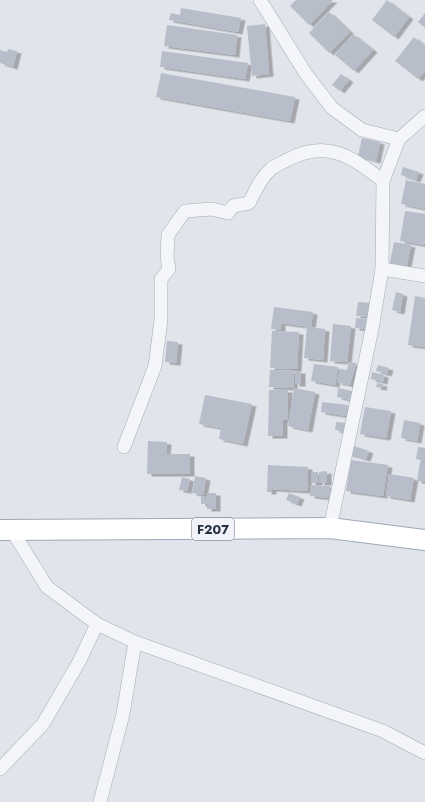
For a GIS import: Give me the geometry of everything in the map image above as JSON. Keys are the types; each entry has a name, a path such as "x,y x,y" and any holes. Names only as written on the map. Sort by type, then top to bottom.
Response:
{"main road":[{"name":"F207","path":"5,530 330,528 425,540"}],"street":[{"path":"260,0 306,74 332,108 362,130 398,139"},
{"path":"330,528 372,329 382,269 383,181 398,139 425,116"},
{"path":"124,447 155,366 161,320 161,279 169,269 167,257 168,235 185,211 212,209 228,213 233,206 250,203 271,169 294,156 318,150 341,153 364,166 383,181"},
{"path":"382,269 425,276"},
{"path":"5,530 47,587 97,624 135,642 383,731 425,753"},
{"path":"2,766 43,724 80,660 97,624"},
{"path":"100,802 123,714 135,642"}],"building":[{"path":"296,0 333,0 309,25 290,6"},
{"path":"387,0 409,17 394,37 372,20"},
{"path":"181,8 241,18 238,32 169,20 171,13 180,15"},
{"path":"329,12 350,32 329,53 309,33"},
{"path":"425,13 425,28 418,22"},
{"path":"265,24 269,74 252,76 247,26"},
{"path":"167,25 237,35 235,55 164,46"},
{"path":"353,34 373,50 354,71 335,55"},
{"path":"414,37 425,46 425,71 418,79 395,61"},
{"path":"8,49 17,51 13,67 0,63 0,50 7,52"},
{"path":"162,51 248,63 245,79 160,67"},
{"path":"161,73 295,97 290,121 156,97"},
{"path":"341,74 349,80 340,91 332,85"},
{"path":"362,138 380,142 376,161 358,156"},
{"path":"403,167 419,172 416,180 401,175"},
{"path":"406,180 425,184 425,209 401,204"},
{"path":"405,211 425,214 425,245 400,241"},
{"path":"394,242 411,245 406,270 389,267"},
{"path":"396,292 403,294 400,312 392,310"},
{"path":"415,296 425,298 425,347 408,345"},
{"path":"358,302 372,303 370,317 356,316"},
{"path":"274,307 313,312 311,327 281,323 281,330 271,329"},
{"path":"356,318 368,319 367,329 355,328"},
{"path":"333,324 351,326 347,362 330,361"},
{"path":"307,327 325,329 323,360 304,358"},
{"path":"272,331 299,332 297,369 270,368"},
{"path":"167,341 178,342 176,363 165,362"},
{"path":"349,362 356,363 350,385 337,382 340,369 347,370"},
{"path":"314,364 338,367 335,385 311,381"},
{"path":"378,365 389,368 387,374 376,371"},
{"path":"270,370 294,371 293,388 269,387"},
{"path":"295,371 301,371 301,384 295,384"},
{"path":"372,372 384,375 383,382 371,379"},
{"path":"377,383 383,384 382,388 376,387"},
{"path":"294,388 315,392 308,430 288,426"},
{"path":"338,388 357,392 355,401 337,397"},
{"path":"269,390 288,390 288,420 283,420 283,436 268,436"},
{"path":"205,395 252,404 243,444 219,439 221,428 199,424"},
{"path":"322,402 348,405 346,416 321,412"},
{"path":"365,407 391,411 386,438 360,434"},
{"path":"404,420 420,423 417,441 401,438"},
{"path":"336,422 347,423 346,432 335,430"},
{"path":"148,441 167,442 166,454 190,454 190,474 147,474"},
{"path":"351,445 369,451 366,459 348,454"},
{"path":"418,447 425,448 425,461 416,459"},
{"path":"351,460 388,465 383,496 346,491"},
{"path":"420,462 425,462 425,482 417,481"},
{"path":"268,465 308,467 307,491 272,489 272,492 267,492"},
{"path":"327,471 327,483 320,483 319,472"},
{"path":"311,472 318,472 318,483 311,483"},
{"path":"389,474 414,478 410,500 386,496"},
{"path":"195,476 206,478 203,495 192,493"},
{"path":"182,477 190,479 187,491 179,490"},
{"path":"311,485 330,486 329,498 310,496"},
{"path":"207,493 216,493 216,509 207,509 207,504 201,504 201,497 207,497"},
{"path":"289,493 300,497 297,504 286,500"}]}
